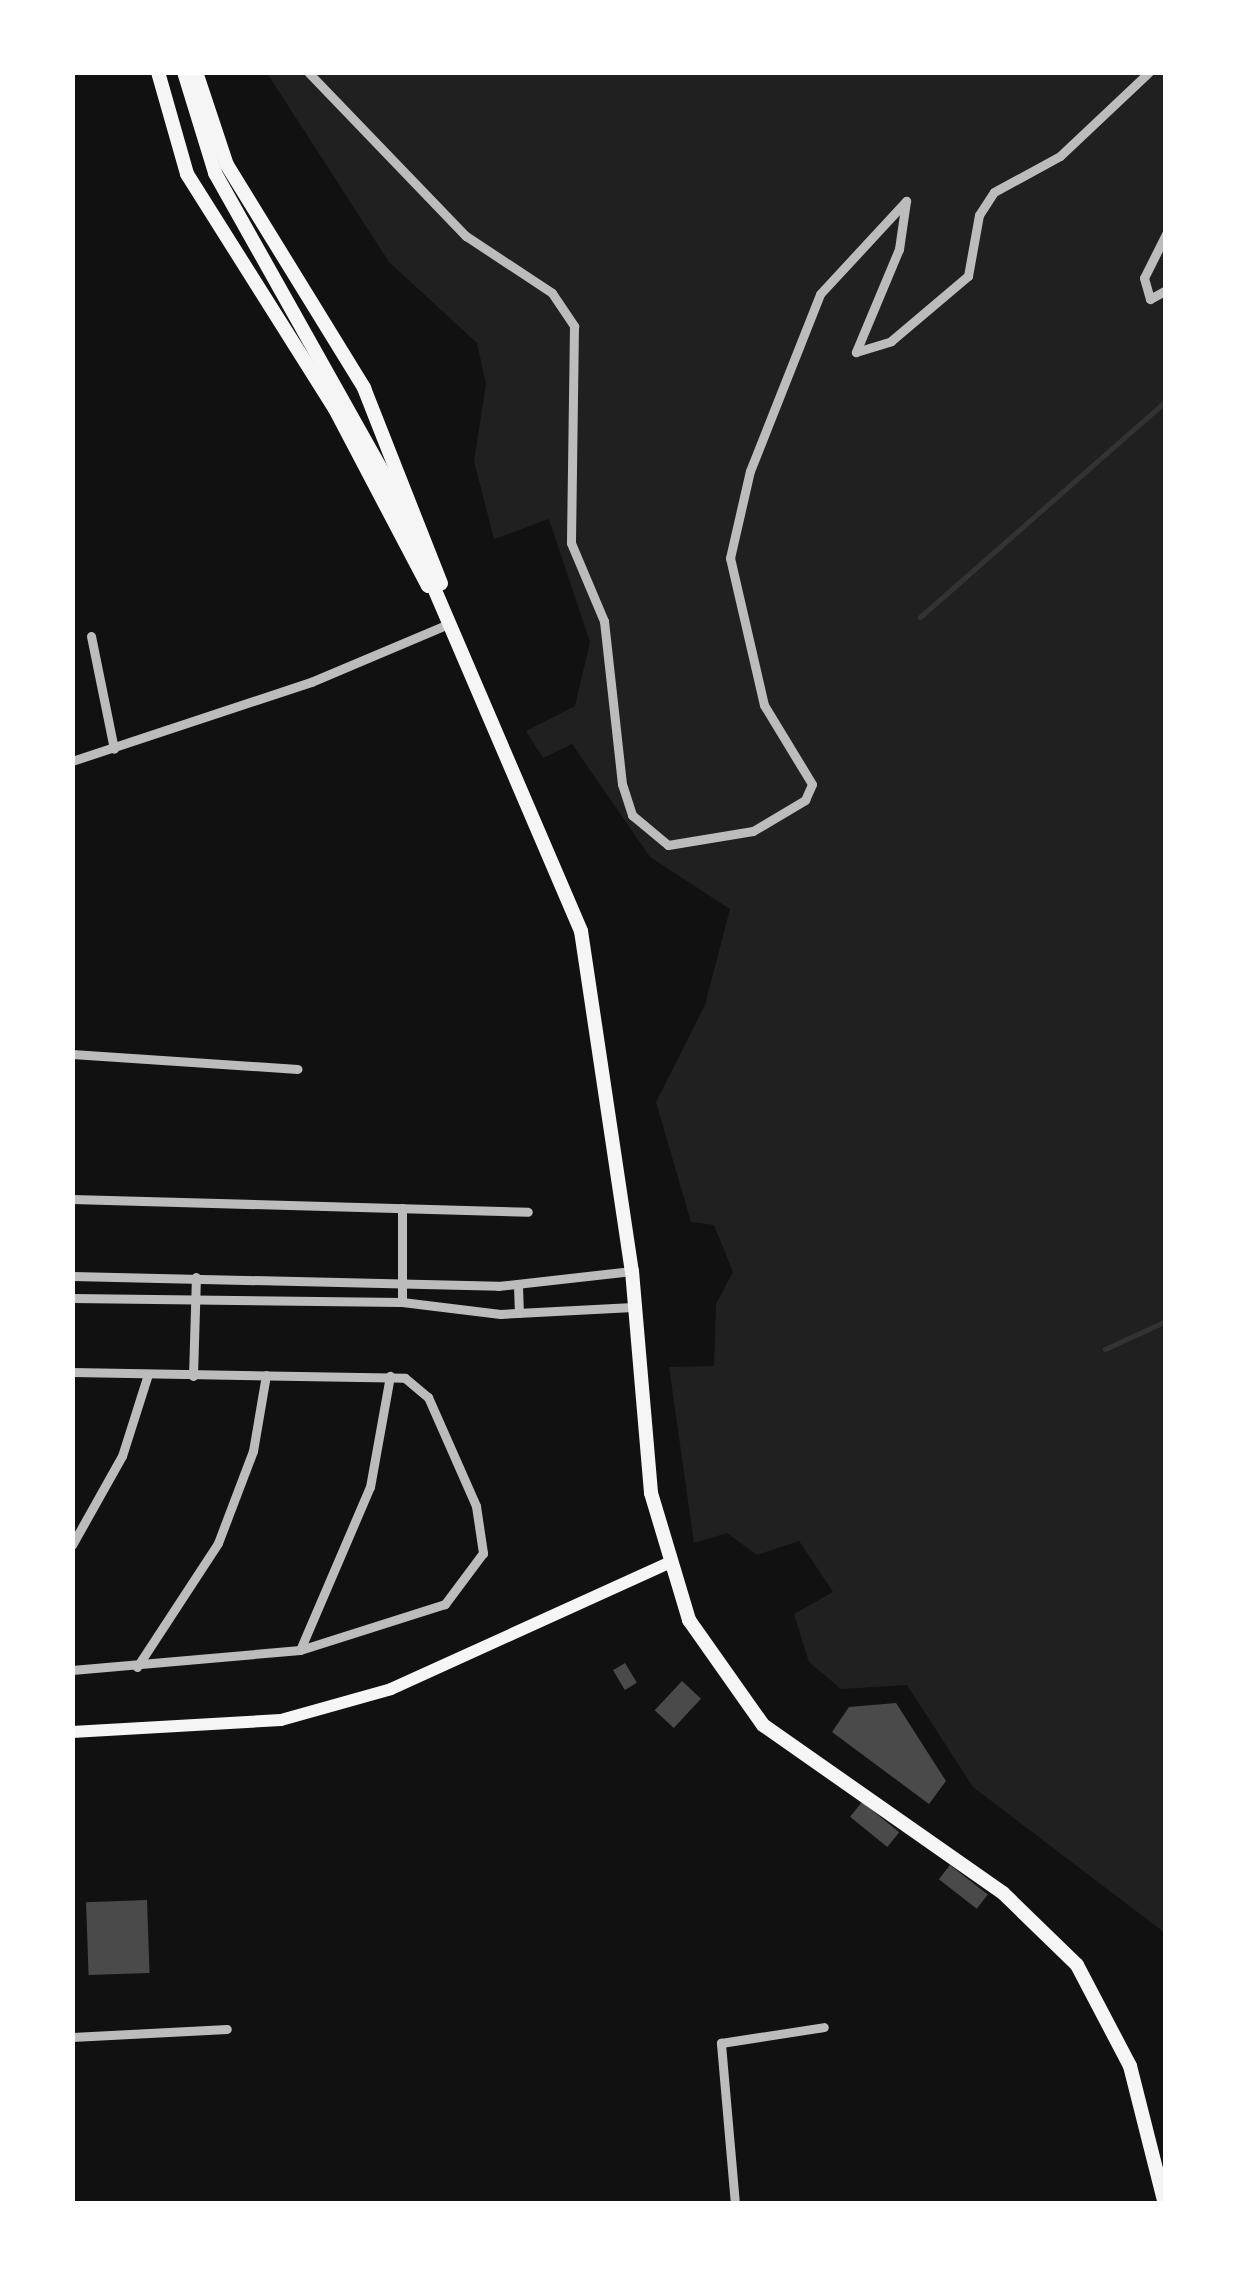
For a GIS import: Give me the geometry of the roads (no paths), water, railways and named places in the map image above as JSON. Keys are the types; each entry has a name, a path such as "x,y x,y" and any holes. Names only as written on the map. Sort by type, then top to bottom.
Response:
{"main road":[{"path":"158,72 187,174 335,408 452,623"},
{"path":"184,72 215,172 351,404 452,623 581,931 632,1271 632,1306 667,1564 715,1668 763,1725 1003,1893 1077,1965 1145,2107 1165,2204"},
{"path":"196,72 227,165 372,404 433,550 452,623"},
{"path":"72,1732 281,1720 373,1694 492,1649 667,1564"}],"street":[{"path":"308,72 466,236 552,293 574,326 571,543 604,621 606,702 627,799 649,837 668,845 753,831 804,800 812,784 764,706 730,558 750,471 820,294 906,201 904,233 856,352 890,341 968,276 978,215 994,192 1060,156 1149,72"},
{"path":"1166,234 1144,278 1150,299 1166,290"},
{"path":"72,761 452,623"},
{"path":"90,636 114,748"},
{"path":"72,1054 298,1069"},
{"path":"72,1199 528,1212"},
{"path":"402,1208 402,1302"},
{"path":"72,1276 402,1280 518,1286 632,1271"},
{"path":"194,1376 196,1278"},
{"path":"479,1312 480,1286"},
{"path":"518,1286 520,1313"},
{"path":"72,1298 402,1302 520,1313 632,1306"},
{"path":"72,1372 390,1376 428,1397 476,1506 483,1553 444,1604 300,1650 72,1670"},
{"path":"72,1545 122,1456 148,1374"},
{"path":"138,1667 232,1511 266,1375"},
{"path":"300,1650 370,1487 390,1376"},
{"path":"734,2204 722,2043 824,2027"},
{"path":"72,2037 227,2029"}],"waterway":[{"path":"920,617 1166,401"},
{"path":"1105,1349 1166,1321"}]}
